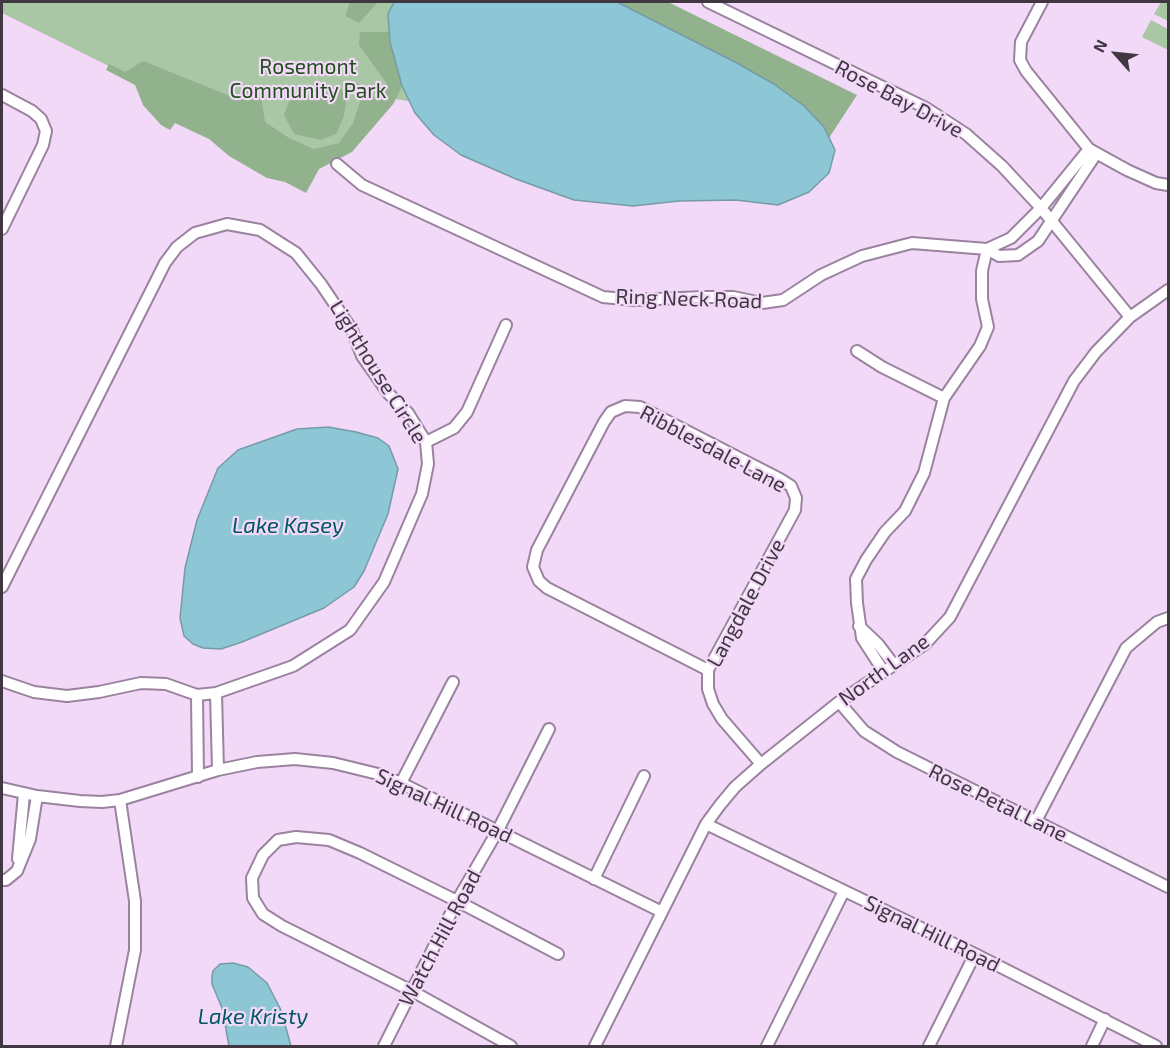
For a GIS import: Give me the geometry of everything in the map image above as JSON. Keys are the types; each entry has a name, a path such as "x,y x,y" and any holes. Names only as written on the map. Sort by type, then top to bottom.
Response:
{"street":[{"name":"Rose Bay Drive","path":"708,2 926,108 966,134 1002,166 1041,208 1130,317"},
{"path":"1042,2 1022,42 1020,60 1026,70 1051,104 1092,152 1156,183 1168,185"},
{"path":"2,95 32,111 41,119 46,131 44,146 2,229"},
{"path":"884,672 862,638 856,579 885,532 905,511 924,473 944,398 980,346 988,327 984,315 982,290 982,271 987,249 1011,238 1092,152"},
{"name":"Ring Neck Road","path":"336,164 362,185 603,297 635,300 733,297 762,303 783,300 821,275 862,256 912,243 987,249 999,256 1018,255 1038,241 1092,152"},
{"name":"Lighthouse Circle","path":"2,587 165,265 177,247 195,234 227,224 260,230 296,253 321,284 352,330 363,356 388,393 408,414 426,442 428,464 422,494 384,582 350,630 293,666 216,693 197,695 166,684 141,683 67,696 34,692 2,681"},
{"name":"North Lane","path":"595,1047 706,824 735,788 761,764 839,702 925,644 950,617 1074,381 1096,351 1130,317 1168,290"},
{"path":"426,442 454,428 467,412 506,325"},
{"path":"857,351 882,367 944,398"},
{"name":"Ribblesdale Lane","path":"708,670 548,588 539,581 533,567 537,550 610,412 625,406 640,407 780,479 791,486 796,498"},
{"name":"Langdale Drive","path":"761,764 722,719 713,704 708,689 708,670 795,510 796,498"},
{"path":"1036,821 1126,648 1157,622 1168,618"},
{"path":"859,626 878,644 894,665"},
{"path":"401,783 453,682"},
{"path":"216,693 218,770"},
{"path":"197,695 198,777"},
{"name":"Rose Petal Lane","path":"839,702 864,731 897,752 1168,887"},
{"name":"Watch Hill Road","path":"384,1047 457,901 498,830 549,729"},
{"name":"Signal Hill Road","path":"2,788 24,794 80,801 120,800 218,770 257,762 295,759 333,763 401,783 662,912"},
{"path":"594,879 644,777"},
{"path":"16,871 24,794"},
{"path":"2,880 6,880 16,871 30,839 37,796"},
{"path":"116,1047 135,950 135,901 120,800"},
{"name":"Signal Hill Road","path":"706,824 975,954 1156,1047"},
{"path":"512,1047 412,991 282,927 263,914 254,898 252,878 263,855 278,840 296,837 329,840 457,901 558,954"},
{"path":"767,1047 844,891"},
{"path":"929,1047 975,954"},
{"path":"1092,1047 1105,1019"}],"green space":[{"name":"Rosemont Community Park","path":"2,2 472,2 421,103 395,99 314,168 2,13"},
{"path":"1161,2 1168,2 1168,21 1154,14"},
{"path":"1151,20 1168,29 1168,50 1142,37"}],"shaded area":[{"path":"350,2 378,2 359,23 345,16"},
{"path":"617,2 668,2 857,95 829,138 824,127 735,62"},
{"path":"360,32 389,32 402,86 394,103 352,152 319,169 306,193 285,182 267,178 229,156 209,139 175,123 170,130 161,125 143,105 135,85 106,70 109,64 125,72 143,61 230,96 251,90 261,95 265,122 289,138 314,149 339,143 353,123 361,99 347,84 351,80 368,89 374,98 382,99 387,84 359,45"},
{"path":"340,86 346,101 344,116 336,134 321,140 294,134 284,115 289,101"}],"water":[{"path":"394,2 617,2 735,62 774,84 804,106 824,127 835,150 829,173 809,192 778,205 736,200 679,201 633,206 574,200 516,179 461,155 434,135 415,113 402,86 390,42 388,14"},
{"name":"Lake Kasey","path":"328,427 378,438 389,446 398,469 388,514 364,571 354,587 324,608 221,649 203,648 193,644 184,636 180,618 185,568 197,520 218,468 238,450 297,429"},
{"name":"Lake Kristy","path":"233,963 248,967 267,983 281,1010 291,1046 229,1046 222,1008 212,984 212,976 213,971 220,964"}]}
